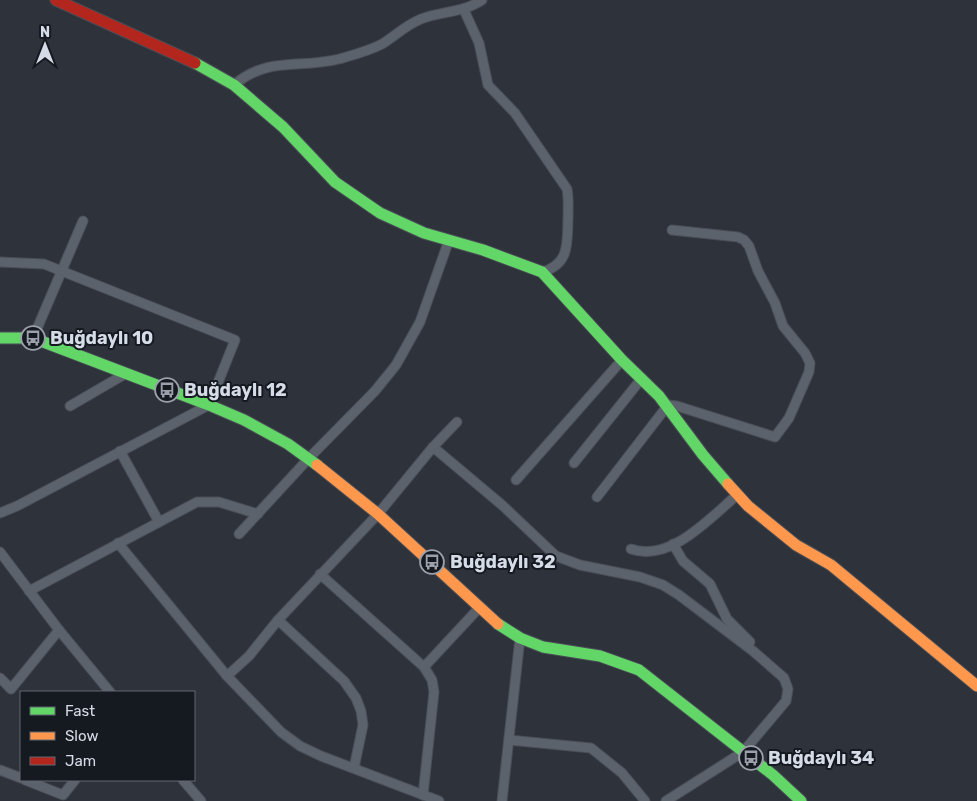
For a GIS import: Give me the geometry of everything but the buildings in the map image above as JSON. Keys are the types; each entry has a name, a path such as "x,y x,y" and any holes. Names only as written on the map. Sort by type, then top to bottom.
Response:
{"street":[{"path":"56,0 208,70 234,85 284,127 335,182 350,194 397,222 424,233 483,250 542,272 622,360 659,396 703,456 737,495 780,533 831,565 977,686"},
{"path":"234,85 253,72 268,66 327,62 367,50 382,44 404,28 420,20 464,10 482,0"},
{"path":"464,10 480,42 488,85 515,113 567,189 566,251 557,264 542,272"},
{"path":"33,338 83,221"},
{"path":"666,406 676,406 775,437 790,418 810,368 807,356 783,326 775,303 758,271 749,246 744,240 738,237 672,230"},
{"path":"239,534 309,458 375,391 396,365 420,322 449,240"},
{"path":"0,262 44,264 235,340 209,405 17,506 0,513"},
{"path":"0,338 33,338 209,405 266,432 309,458 378,514 498,624 520,638 554,650 600,656 639,670 773,775 801,801"},
{"path":"516,480 622,360"},
{"path":"70,406 125,374"},
{"path":"574,463 642,378"},
{"path":"597,497 666,406"},
{"path":"227,676 249,656 278,620 378,514 433,446 456,422"},
{"path":"433,446 502,505 556,556 580,565 640,577 663,586 679,595 753,651 784,678 788,685 786,701 743,752 666,801"},
{"path":"120,452 160,522"},
{"path":"631,549 649,552 682,540 737,495"},
{"path":"29,591 197,502 205,500 219,502 258,514"},
{"path":"118,543 227,676 272,724 290,739 321,756 439,801"},
{"path":"673,544 683,561 710,584 727,618 736,630 752,644 753,651"},
{"path":"0,552 59,630 109,691"},
{"path":"320,574 424,667 432,680 434,692 423,795"},
{"path":"424,667 479,608"},
{"path":"278,620 344,681 356,698 361,711 363,725 354,768"},
{"path":"0,678 11,689 59,630"},
{"path":"502,801 520,638"},
{"path":"509,740 591,748 622,773 645,801"},
{"path":"0,770 20,778"},
{"path":"28,781 63,795 74,781"},
{"path":"184,781 201,801"}],"traffic: fast":[{"path":"195,63 234,85 283,127 335,182 380,213 424,233 483,250 542,272 622,360 659,396 703,455 728,484"},
{"path":"0,338 33,338 209,405 244,420 288,444 317,465"},
{"path":"498,624 520,638 543,647 600,656 639,670 773,775 801,801"}],"traffic: slow":[{"path":"317,465 378,514 498,624"},
{"path":"728,484 748,506 796,545 831,565 977,686"}],"traffic: jam":[{"path":"56,0 195,63"}],"place":[{"name":"Buğdaylı 10","path":"33,338"},
{"name":"Buğdaylı 12","path":"167,390"},
{"name":"Buğdaylı 32","path":"432,562"},
{"name":"Buğdaylı 34","path":"751,758"}]}
